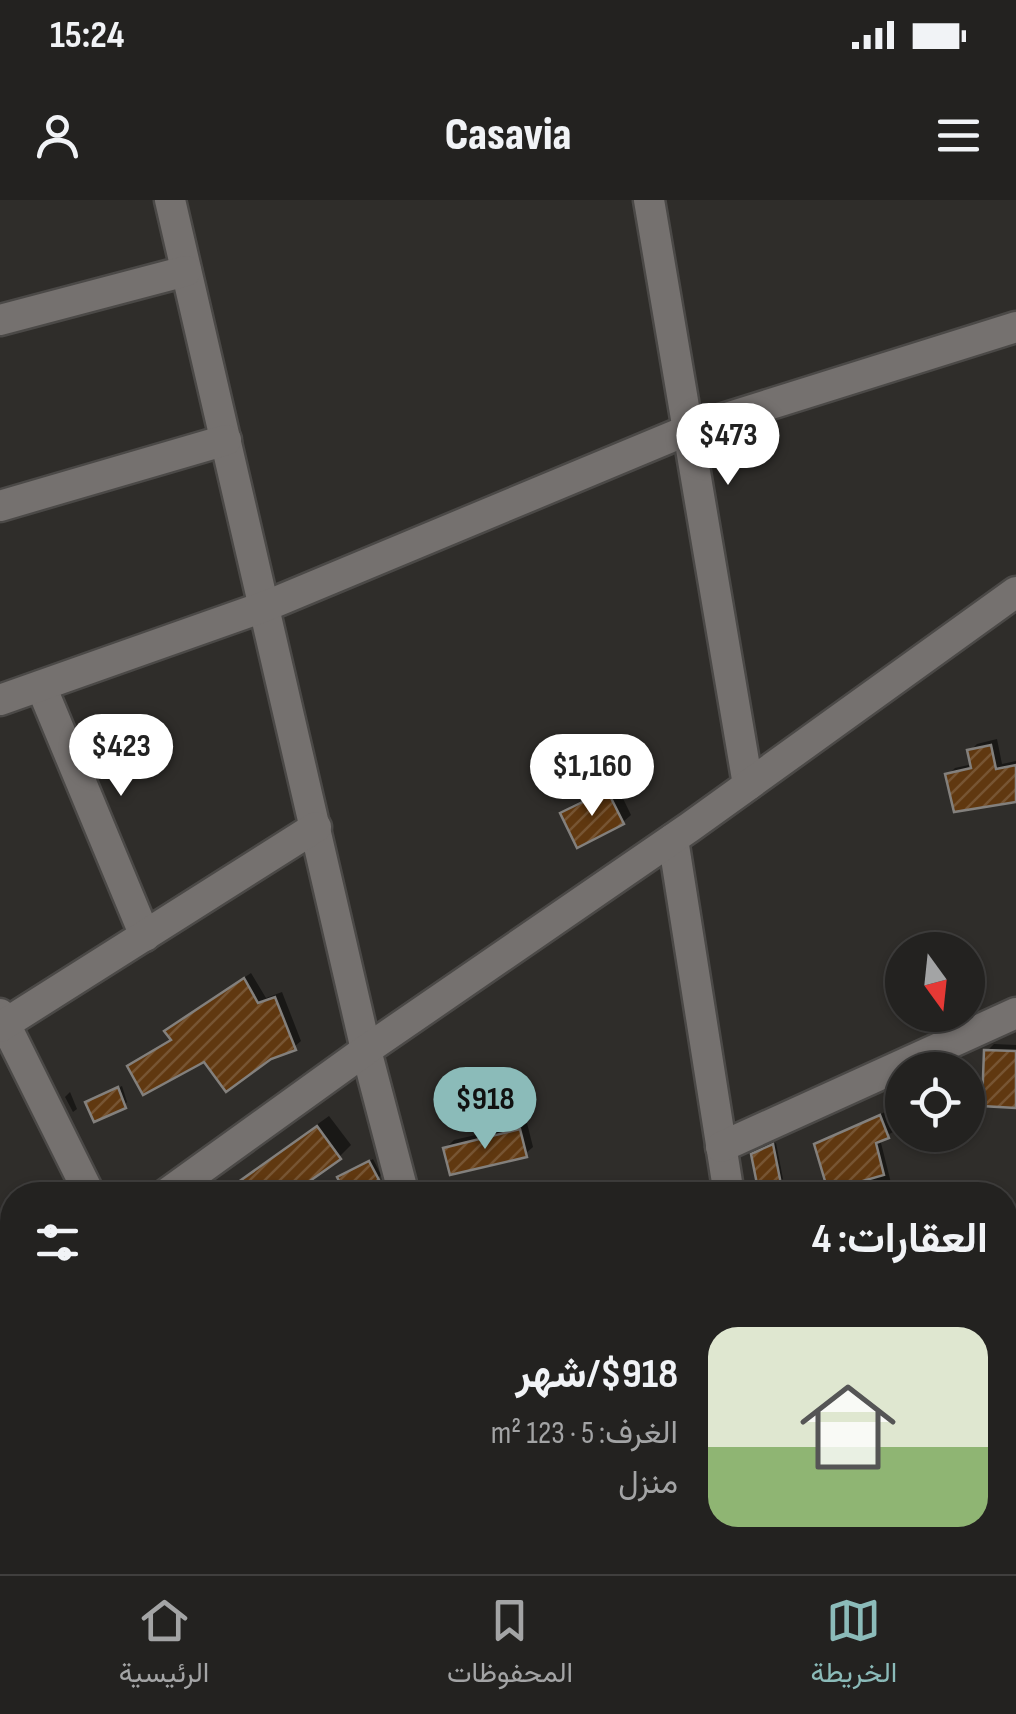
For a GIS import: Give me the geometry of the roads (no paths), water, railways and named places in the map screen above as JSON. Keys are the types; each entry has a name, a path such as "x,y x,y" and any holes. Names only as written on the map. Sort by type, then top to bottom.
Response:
{"street":[{"path":"170,200 366,1050 401,1182"},
{"path":"649,200 748,785"},
{"path":"0,320 186,271"},
{"path":"0,700 266,606 688,430 1016,327"},
{"path":"0,506 226,440"},
{"path":"183,1182 366,1050 673,839 1016,592"},
{"path":"41,686 145,936"},
{"path":"83,1182 2,1022 316,827"},
{"path":"673,839 727,1182"},
{"path":"721,1146 1016,1013"}]}
